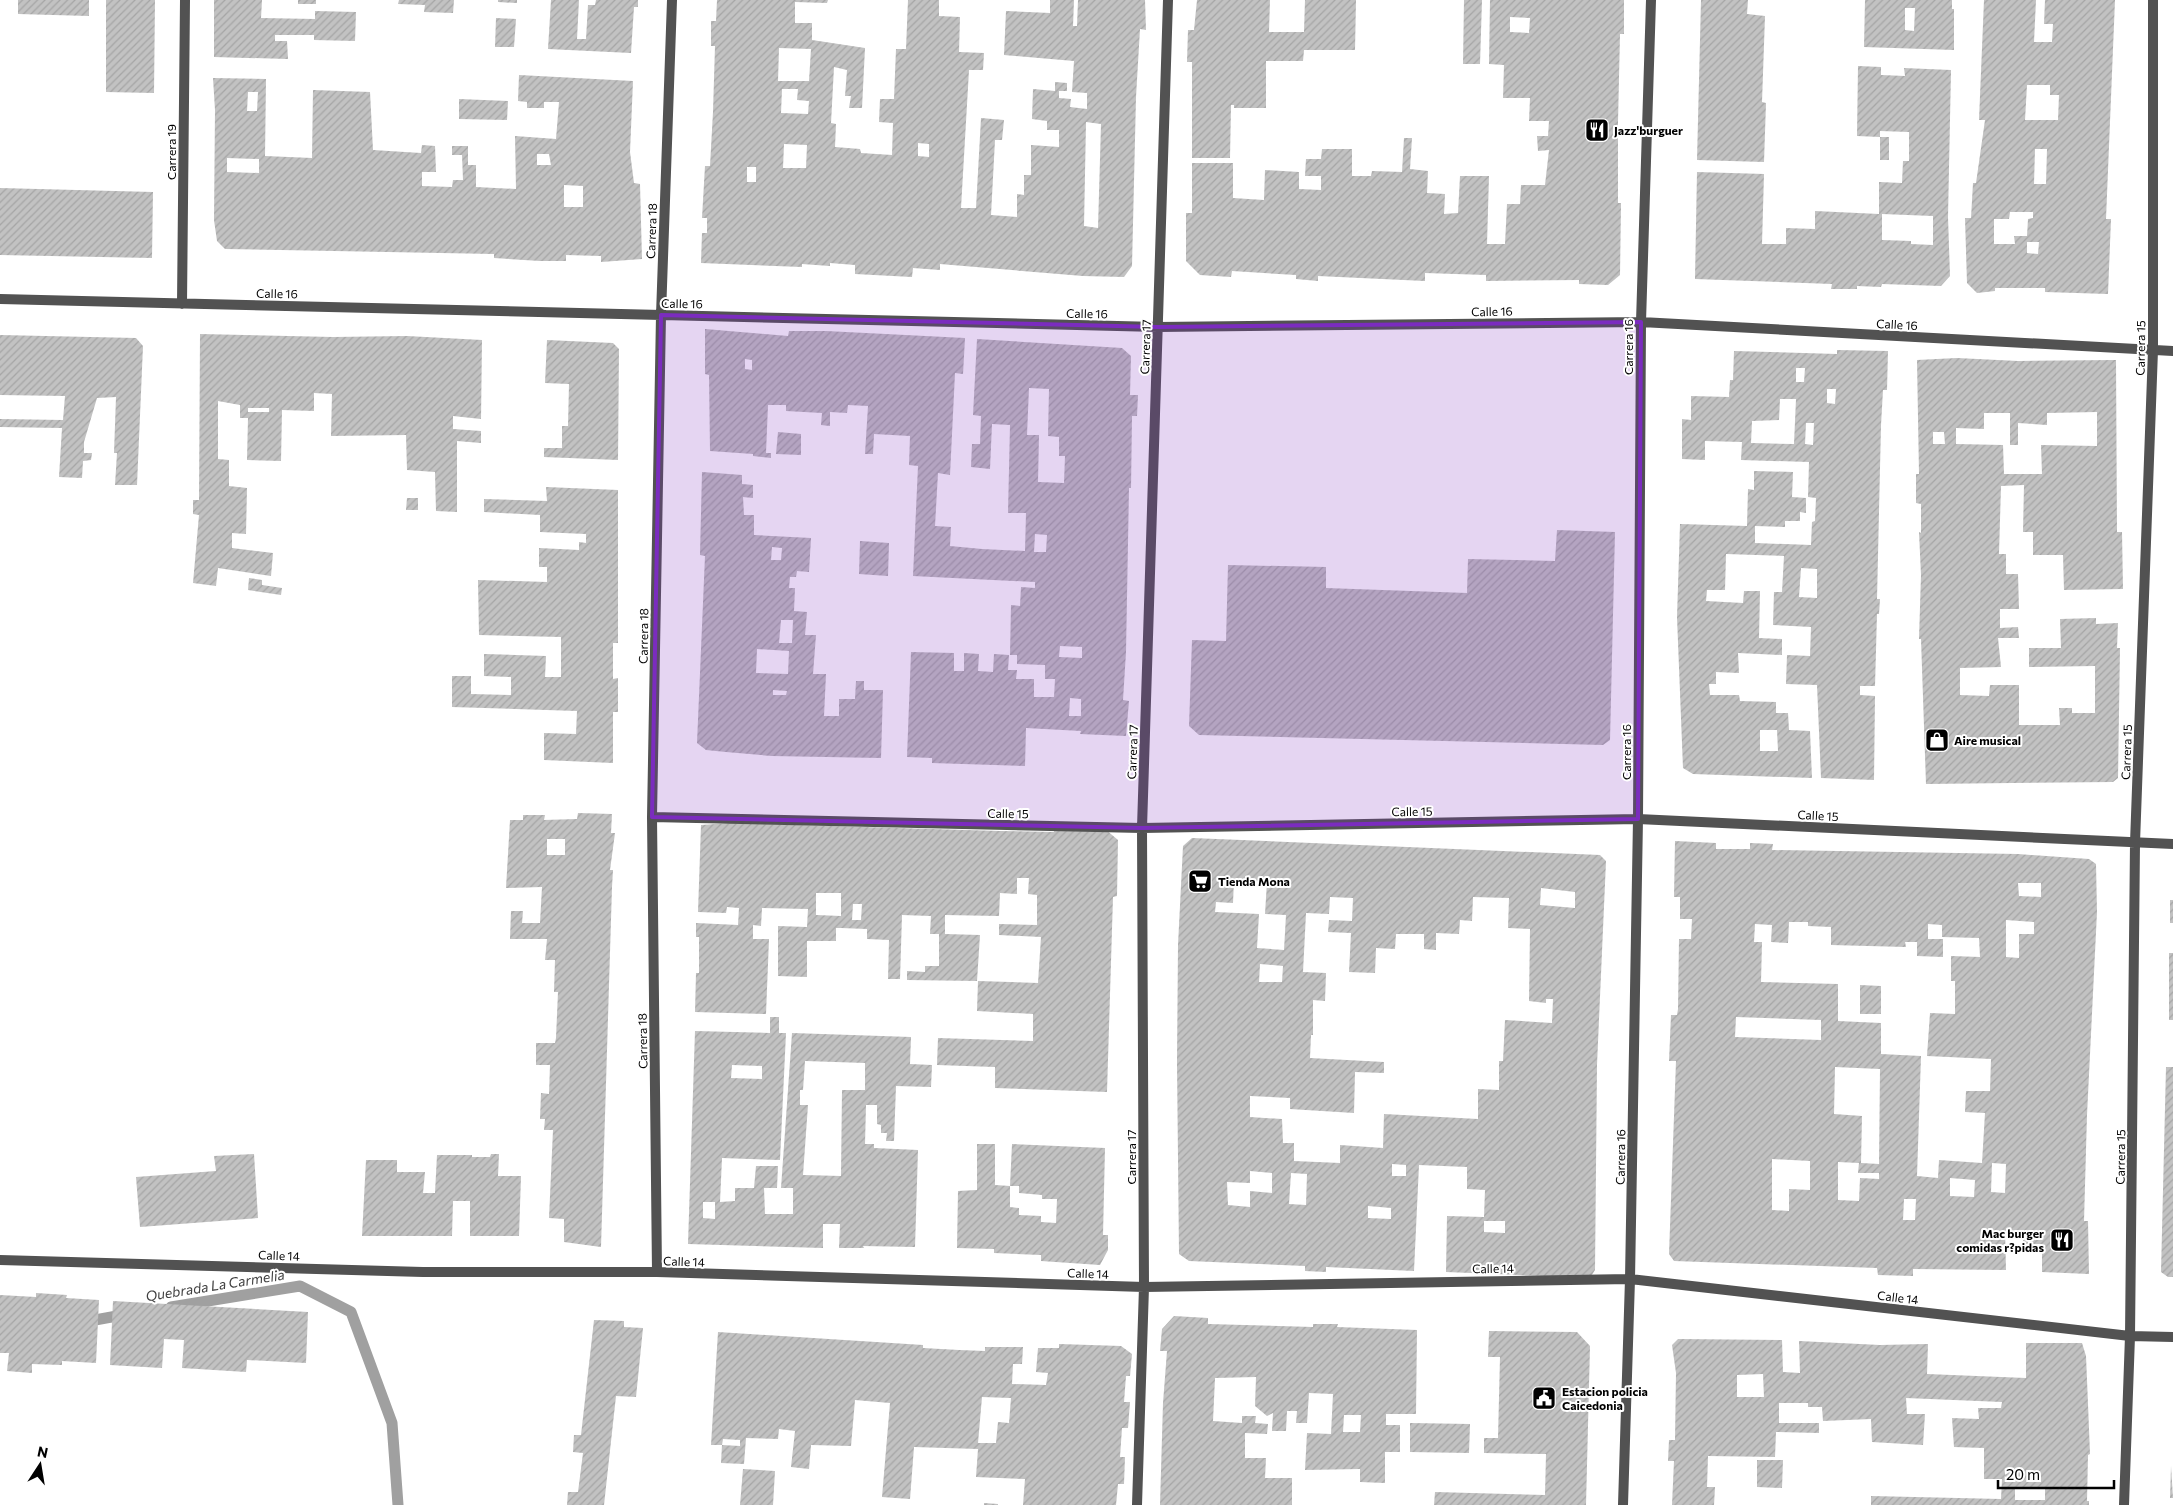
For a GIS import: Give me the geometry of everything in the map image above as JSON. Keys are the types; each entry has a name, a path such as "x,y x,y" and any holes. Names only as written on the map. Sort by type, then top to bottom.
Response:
{"street":[{"name":"Carrera 19","path":"182,304 184,0"},
{"name":"Carrera 18","path":"657,1272 652,817 661,315 672,0"},
{"name":"Carrera 17","path":"1137,1505 1144,1287 1142,828 1168,0"},
{"name":"Carrera 16","path":"1623,1505 1630,1279 1638,819 1640,322 1650,0"},
{"name":"Carrera 15","path":"2124,1505 2130,1336 2135,843 2153,350 2153,0"},
{"name":"Calle 16","path":"0,299 1158,327 1640,322 2173,351"},
{"name":"Calle 15","path":"652,817 1142,828 1638,819 2173,844"},
{"name":"Calle 14","path":"0,1260 423,1272 657,1272 1144,1287 1630,1279 2130,1336 2173,1337"}],"highlighted area":[{"path":"661,315 1158,327 1641,322 1638,819 1142,828 652,817"}],"building":[{"path":"18,0 89,0 89,16 18,14"},
{"path":"106,0 155,0 154,93 106,92"},
{"path":"214,0 262,0 261,18 315,19 315,11 356,12 355,41 314,40 314,35 275,35 275,41 287,41 288,59 214,57"},
{"path":"298,0 316,0 316,4 298,4"},
{"path":"399,0 454,0 453,13 424,12 425,5 398,4"},
{"path":"498,0 517,0 517,3 498,2"},
{"path":"551,0 579,0 577,39 586,39 588,5 595,5 596,0 638,0 638,7 634,7 631,53 548,49"},
{"path":"717,0 828,0 827,3 795,2 795,23 812,23 812,40 865,48 862,108 849,108 851,96 845,96 847,70 834,67 831,123 836,124 835,147 860,149 861,153 892,155 893,123 879,122 880,99 894,99 896,49 906,49 908,0 939,0 939,16 960,17 959,52 984,53 983,70 969,70 961,208 976,208 981,118 1004,120 1002,140 995,140 991,215 1017,217 1017,194 1024,195 1024,175 1031,175 1031,145 1059,147 1059,130 1047,130 1047,121 1032,119 1033,89 1055,91 1055,82 1067,83 1067,91 1059,91 1059,98 1071,99 1070,107 1087,109 1087,93 1072,92 1074,61 1004,55 1006,11 1050,13 1050,0 1074,0 1073,26 1077,26 1078,0 1145,0 1146,30 1140,29 1136,97 1132,266 1124,277 1083,276 940,264 940,270 913,268 912,277 855,274 855,265 830,263 830,266 802,264 802,267 701,263 702,233 707,233 707,218 702,218 705,166 710,166 713,112 715,46 711,46 711,21 716,21","holes":["779,48 811,49 809,81 778,81","782,89 798,89 797,100 809,101 808,114 781,113","1086,122 1101,124 1098,228 1084,226","918,143 929,144 929,157 918,156","784,144 807,145 806,168 783,168","747,167 756,167 756,182 747,182"]},
{"path":"1197,0 1270,0 1269,32 1304,32 1305,0 1356,0 1355,50 1304,50 1303,61 1266,61 1266,108 1234,108 1234,105 1231,105 1230,158 1192,158 1192,62 1187,62 1188,30 1194,30"},
{"path":"1464,0 1482,0 1480,64 1463,64"},
{"path":"1490,0 1624,0 1624,34 1620,34 1618,122 1618,203 1621,203 1620,275 1608,285 1579,284 1579,280 1486,281 1486,275 1425,273 1425,281 1318,276 1318,281 1296,279 1296,275 1232,271 1231,277 1200,275 1186,261 1186,213 1192,213 1192,163 1233,163 1233,198 1264,200 1265,170 1299,172 1299,189 1321,190 1321,176 1305,176 1306,159 1321,159 1322,149 1352,149 1352,176 1371,176 1372,171 1402,172 1404,138 1412,138 1410,169 1428,171 1427,193 1445,194 1444,214 1458,213 1460,176 1489,176 1487,244 1505,244 1507,204 1520,204 1521,185 1545,185 1549,150 1538,151 1537,136 1548,136 1549,121 1529,121 1530,98 1503,98 1504,65 1489,64","holes":["1510,17 1530,18 1529,33 1510,32"]},
{"path":"1701,0 1748,0 1747,14 1765,16 1762,102 1766,103 1764,162 1697,160"},
{"path":"1865,0 1952,0 1952,9 1954,9 1954,50 1864,47","holes":["1905,8 1915,8 1914,31 1905,30"]},
{"path":"1984,0 2036,0 2034,42 2052,42 2053,24 2044,24 2045,0 2115,0 2106,219 2111,219 2108,294 2045,292 2045,288 1995,288 1995,291 1977,293 1967,283 1965,218 1971,218 1973,183 1976,183 1985,120 1979,120","holes":["2027,85 2050,85 2050,95 2059,95 2058,120 2025,120","2035,149 2047,149 2046,184 2034,184","2010,212 2033,212 2033,218 2028,219 2027,236 2014,236 2015,244 1994,244 1994,219 2009,219","2027,242 2039,242 2038,254 2027,253"]},
{"path":"496,18 516,19 514,47 495,47"},
{"path":"1858,66 1881,67 1881,75 1905,76 1904,68 1951,70 1948,217 1950,276 1941,286 1882,284 1881,287 1857,286 1857,289 1831,289 1832,284 1695,279 1697,172 1764,174 1762,244 1786,244 1786,228 1815,229 1815,211 1879,214 1879,182 1902,183 1903,161 1909,161 1909,132 1880,131 1880,137 1857,136","holes":["1882,214 1933,216 1933,245 1911,244 1911,241 1882,240"]},
{"path":"519,75 633,81 630,152 634,183 640,184 642,259 601,262 601,256 566,255 566,261 540,261 494,258 494,254 225,249 217,241 214,220 215,110 213,78 266,79 265,156 312,158 313,90 370,92 373,150 421,153 422,145 435,146 436,172 422,172 422,186 452,187 453,180 463,180 462,155 452,155 452,146 468,146 468,165 476,165 476,187 516,189 515,136 556,139 559,102 544,102 544,108 527,108 527,102 518,101","holes":["248,92 258,92 257,111 247,111","537,154 549,154 551,165 537,165","227,158 259,159 259,173 227,172","564,185 583,186 583,207 564,207"]},
{"path":"459,99 508,101 507,120 459,119"},
{"path":"1880,137 1889,137 1889,160 1880,160"},
{"path":"0,188 153,192 152,258 0,255"},
{"path":"705,329 788,336 789,331 826,331 965,338 963,374 955,373 950,475 938,473 935,526 951,527 950,546 1025,551 1026,513 1008,513 1010,425 992,424 990,469 971,467 972,444 980,444 981,416 973,415 977,339 1122,348 1131,356 1130,395 1138,395 1137,416 1132,416 1131,488 1129,488 1126,652 1123,700 1129,701 1126,736 1080,734 1081,731 1026,728 1025,766 932,763 932,758 907,757 911,652 954,653 954,671 964,671 964,653 979,654 978,671 993,672 994,654 1009,655 1008,670 1017,670 1016,679 1034,679 1034,697 1054,697 1055,679 1045,679 1045,665 1017,664 1017,655 1010,655 1011,605 1020,606 1021,587 1035,588 1035,582 913,576 918,466 909,465 910,436 874,434 873,454 865,454 868,406 848,405 847,413 830,412 830,426 821,425 822,413 786,411 786,405 768,405 766,453 771,453 771,458 753,456 753,454 710,451 709,375 705,374","holes":["745,359 752,360 752,370 745,369","1029,388 1049,389 1048,436 1059,437 1059,456 1065,456 1064,483 1038,482 1039,435 1027,435","1035,534 1047,535 1046,552 1034,552","1060,646 1082,647 1082,658 1059,657","1070,698 1081,699 1081,716 1069,716"]},
{"path":"200,334 333,337 407,336 482,340 481,419 453,416 453,429 481,431 481,443 457,441 457,512 436,511 435,472 407,470 406,435 331,436 332,394 314,393 314,411 282,410 281,461 247,460 248,418 240,418 240,405 218,401 218,459 229,460 229,486 247,488 246,534 232,533 232,548 273,553 271,576 218,568 216,586 193,583 199,515 193,514 193,500 199,500","holes":["248,408 269,408 269,412 248,412"]},
{"path":"0,335 136,338 143,346 137,485 115,485 117,453 114,453 116,397 97,398 84,442 84,453 92,453 91,460 83,461 82,478 59,477 62,428 0,427 0,419 63,420 65,396 0,395"},
{"path":"547,340 613,343 619,349 618,460 544,457 544,448 562,448 562,426 568,426 569,384 545,383"},
{"path":"1837,350 1888,351 1887,390 1883,390 1881,425 1877,599 1880,599 1879,614 1877,614 1875,686 1860,686 1860,695 1875,696 1874,780 1821,778 1817,685 1786,684 1787,655 1810,656 1811,627 1773,625 1774,592 1782,592 1784,556 1726,554 1725,590 1707,590 1706,601 1743,603 1744,591 1760,591 1759,638 1782,639 1782,655 1738,653 1739,673 1716,672 1716,684 1709,684 1710,695 1739,695 1740,701 1776,702 1776,713 1788,713 1789,730 1810,731 1812,778 1693,774 1683,768 1677,617 1680,524 1747,526 1748,489 1754,490 1754,471 1793,472 1792,497 1806,498 1806,513 1800,512 1800,521 1785,521 1785,527 1755,526 1755,543 1811,545 1816,498 1808,497 1809,462 1741,460 1742,442 1705,441 1705,460 1682,459 1682,419 1691,420 1691,396 1729,397 1730,380 1733,380 1734,351 1837,354","holes":["1796,368 1805,368 1804,382 1796,382","1827,389 1836,389 1835,404 1827,403","1780,399 1796,399 1794,444 1751,443 1752,421 1779,420","1806,423 1814,423 1813,445 1805,444","1801,568 1817,569 1817,598 1799,597","1760,730 1777,730 1778,751 1760,751"]},
{"path":"1957,358 2018,361 2116,360 2117,532 2122,532 2123,589 2064,590 2063,555 2033,555 2033,532 2023,532 2024,485 2001,486 1999,554 2006,554 2006,574 2018,574 2019,609 2000,609 2000,628 2018,627 2019,638 1998,638 2001,667 1960,668 1960,695 1989,696 1990,685 2019,685 2019,725 2060,725 2059,708 2072,708 2072,713 2095,713 2095,666 2029,667 2029,648 2061,648 2060,619 2096,618 2096,624 2118,623 2117,648 2120,648 2118,778 2113,782 1926,784 1921,639 1919,639 1921,575 1919,532 1921,533 1921,504 1916,503 1916,474 1919,474 1917,360","holes":["2097,412 2097,446 2041,445 2042,474 2004,474 2003,445 1956,444 1956,428 1984,429 1984,413 2010,413 2010,445 2018,445 2018,423 2047,425 2047,413","1933,432 1944,432 1945,444 1933,444"]},
{"path":"778,432 801,434 801,455 776,454"},
{"path":"702,472 742,475 742,484 753,485 753,498 743,497 744,515 754,515 754,535 811,538 809,572 797,571 796,577 790,577 789,588 795,588 794,611 807,612 805,635 816,635 813,674 826,674 824,716 839,716 839,699 855,699 856,681 864,681 864,690 883,690 881,758 772,756 706,750 697,743 705,556 700,555","holes":["772,547 782,548 781,560 771,560","781,620 793,620 792,643 779,643","757,649 789,651 788,674 756,673","773,690 787,691 786,695 773,695"]},
{"path":"546,487 618,490 618,643 613,643 613,679 618,678 618,712 613,712 613,763 544,760 544,733 576,734 577,711 452,707 452,676 471,676 471,694 511,695 511,677 484,676 484,654 546,656 545,677 561,677 561,637 479,635 478,580 547,582 547,567 539,567 539,548 579,550 579,542 586,543 586,534 540,532 540,515 484,512 484,499 547,501"},
{"path":"407,498 418,498 418,510 406,510"},
{"path":"1557,530 1615,532 1610,740 1603,745 1199,735 1189,726 1192,640 1226,641 1228,565 1326,567 1326,588 1467,593 1468,559 1555,561"},
{"path":"860,541 889,543 888,576 859,574"},
{"path":"249,578 262,580 262,585 282,588 281,595 248,590"},
{"path":"578,813 612,814 611,833 615,833 610,870 613,870 601,1247 564,1242 564,1219 549,1218 553,1130 544,1130 545,1119 540,1119 541,1093 549,1094 550,1065 536,1065 536,1043 555,1043 558,992 554,992 555,960 545,960 547,939 510,939 511,911 523,911 522,923 540,923 542,887 506,888 510,820 523,820 523,815 545,815 544,820 577,819","holes":["547,839 565,839 565,855 547,855"]},
{"path":"730,823 1054,832 1053,827 1105,829 1118,840 1117,896 1113,897 1107,1092 995,1088 995,1067 937,1065 938,1038 1033,1041 1033,1014 977,1011 978,981 1038,983 1041,937 999,935 999,924 1037,925 1037,895 1028,894 1029,878 1017,878 1017,894 1000,893 999,916 945,915 945,934 980,935 977,981 907,980 907,971 925,972 925,966 939,966 939,934 930,934 931,916 902,915 900,979 888,979 889,940 867,939 867,929 841,928 836,928 836,941 807,941 807,977 778,976 778,926 807,927 808,909 762,908 761,926 753,925 753,939 769,939 766,1014 695,1012 696,973 699,973 699,937 696,937 696,923 738,925 739,908 727,907 726,913 698,912 701,825","holes":["816,893 841,893 841,916 816,915","853,904 862,904 861,920 852,920"]},
{"path":"1192,838 1600,855 1606,861 1597,1065 1595,1270 1590,1278 1446,1272 1447,1216 1484,1217 1485,1190 1467,1189 1467,1167 1419,1165 1414,1271 1326,1267 1326,1272 1305,1271 1305,1266 1189,1261 1179,1254 1178,945 1183,846","holes":["1234,880 1267,882 1265,914 1286,915 1284,950 1257,948 1259,914 1215,912 1216,902 1233,903","1541,888 1575,892 1575,908 1540,905","1330,897 1353,898 1352,921 1329,920 1328,932 1351,933 1349,972 1375,973 1376,948 1395,949 1396,934 1424,934 1424,949 1436,950 1436,933 1459,934 1460,920 1472,921 1473,897 1509,898 1508,928 1530,929 1529,1001 1546,1003 1546,999 1553,999 1552,1023 1505,1020 1503,1061 1499,1061 1499,1090 1478,1089 1478,1119 1384,1114 1383,1148 1340,1145 1340,1163 1294,1161 1294,1143 1283,1143 1282,1119 1250,1117 1250,1096 1290,1098 1290,1109 1354,1113 1355,1072 1384,1073 1384,1062 1310,1058 1311,1035 1313,1035 1313,1000 1325,1001 1326,973 1303,972 1306,913 1329,914","1260,964 1283,966 1282,982 1259,982","1392,1164 1406,1165 1406,1176 1392,1176","1250,1171 1272,1173 1272,1193 1250,1191 1250,1207 1228,1205 1227,1182 1250,1183","1291,1173 1307,1174 1306,1205 1289,1204","1368,1206 1391,1208 1391,1219 1368,1218","1484,1221 1505,1221 1505,1233 1484,1232"]},
{"path":"1675,841 1716,843 1716,849 1750,849 1750,843 1773,844 1772,850 2018,854 2089,859 2096,864 2097,912 2084,1221 2088,1221 2089,1274 2042,1272 2042,1244 2023,1244 2023,1232 2005,1231 2006,1270 1913,1269 1913,1276 1878,1275 1877,1268 1674,1261 1669,1254 1676,1061 1669,1061 1671,1015 1677,1015 1678,1009 1679,939 1691,939 1692,919 1680,919 1680,897 1674,897","holes":["2018,883 2041,883 2041,897 2019,896","2006,920 2034,922 2034,934 2019,934 2019,958 2006,957","1789,922 1808,922 1808,926 1831,927 1831,945 1906,947 1905,942 1917,942 1917,956 1943,957 1943,939 1928,939 1928,924 1942,925 1942,937 1979,938 1980,957 1951,956 1951,981 1955,981 1955,1014 1930,1013 1927,1056 1991,1059 1990,1091 1966,1091 1965,1112 1985,1113 1982,1163 1939,1160 1938,1178 1917,1176 1921,1056 1881,1054 1881,1023 1838,1021 1838,984 1761,982 1762,942 1754,942 1755,924 1772,925 1771,942 1788,943","1736,1017 1821,1020 1821,1040 1735,1037","1835,1067 1880,1069 1879,1164 1861,1163 1862,1116 1834,1114","1772,1159 1810,1161 1810,1190 1789,1189 1789,1211 1772,1210","1838,1162 1859,1163 1858,1173 1879,1173 1879,1179 1860,1178 1859,1201 1838,1200","1992,1163 2006,1164 2005,1193 1991,1192","1950,1178 1975,1180 1974,1197 1950,1196","1904,1199 1916,1199 1915,1220 1903,1220"]},
{"path":"2170,900 2173,900 2173,923 2170,923"},
{"path":"2169,953 2173,953 2173,1020 2169,1020"},
{"path":"1860,985 1881,986 1881,1014 1860,1014"},
{"path":"770,1017 779,1017 779,1033 786,1033 780,1160 722,1158 720,1202 735,1201 735,1188 754,1188 756,1166 778,1166 777,1188 764,1188 765,1214 793,1214 793,1188 781,1188 792,1033 911,1037 910,1064 932,1065 931,1087 896,1086 894,1141 886,1141 887,1133 881,1133 881,1125 877,1124 877,1105 866,1105 865,1144 874,1144 874,1148 918,1150 915,1247 863,1246 864,1248 839,1248 840,1224 823,1224 823,1248 688,1244 695,1031 770,1033","holes":["805,1061 865,1063 865,1090 842,1090 841,1176 803,1175 808,1105 800,1105 800,1090 803,1090","732,1065 762,1066 762,1079 731,1078","703,1202 715,1202 715,1219 703,1218"]},
{"path":"2166,1067 2173,1067 2173,1277 2168,1277 2161,1272"},
{"path":"977,1144 995,1144 995,1185 1010,1186 1012,1144 1105,1148 1103,1235 1108,1235 1108,1250 1100,1265 1041,1261 1041,1255 994,1253 994,1249 957,1248 958,1191 977,1190","holes":["1010,1186 1019,1186 1019,1193 1042,1195 1042,1199 1057,1199 1056,1223 1041,1222 1041,1216 1019,1215 1019,1208 1010,1207"]},
{"path":"254,1154 258,1218 140,1227 136,1177 216,1171 214,1156"},
{"path":"491,1154 499,1154 498,1176 521,1176 519,1236 470,1236 470,1201 453,1201 452,1236 362,1236 366,1160 397,1160 397,1172 425,1172 423,1193 435,1193 437,1155 490,1157"},
{"path":"36,1293 67,1295 66,1298 99,1300 96,1363 62,1361 62,1365 32,1364 32,1373 7,1371 9,1353 0,1353 0,1295 36,1297"},
{"path":"113,1301 308,1312 306,1363 247,1360 246,1372 182,1368 184,1340 164,1339 162,1368 110,1365"},
{"path":"1174,1316 1208,1318 1208,1324 1313,1327 1313,1324 1338,1324 1337,1327 1417,1330 1416,1414 1386,1414 1386,1425 1400,1425 1400,1452 1385,1452 1385,1483 1360,1482 1360,1469 1305,1470 1307,1433 1331,1434 1333,1394 1309,1393 1307,1423 1296,1423 1297,1411 1287,1411 1286,1431 1272,1431 1273,1413 1267,1416 1255,1406 1256,1377 1215,1378 1213,1421 1242,1423 1242,1416 1256,1416 1255,1423 1268,1424 1267,1434 1245,1433 1245,1458 1266,1458 1265,1478 1292,1478 1292,1505 1160,1505 1163,1403 1167,1351 1160,1351 1162,1329","holes":["1344,1415 1361,1415 1360,1432 1343,1432"]},
{"path":"594,1320 624,1321 624,1327 643,1328 636,1397 616,1396 604,1505 567,1505 568,1492 578,1492 583,1453 573,1452 574,1435 581,1435"},
{"name":"Estacion policia Caicedonia","path":"1489,1331 1577,1332 1590,1346 1586,1505 1434,1505 1435,1492 1545,1495 1546,1454 1484,1453 1484,1438 1498,1438 1500,1357 1488,1357"},
{"path":"718,1332 923,1345 923,1348 959,1350 985,1351 985,1347 1023,1347 1022,1364 1013,1364 1012,1384 1046,1385 1048,1373 1036,1372 1038,1348 1059,1348 1059,1344 1121,1346 1132,1354 1130,1376 1126,1376 1124,1402 1130,1402 1128,1428 1122,1428 1120,1457 1125,1457 1124,1484 1118,1484 1116,1505 1023,1505 1025,1479 976,1477 978,1449 914,1447 910,1499 882,1497 890,1403 855,1400 851,1446 811,1445 809,1469 791,1467 795,1431 779,1429 778,1439 746,1438 744,1464 721,1463 722,1445 711,1445","holes":["982,1397 1011,1398 1009,1423 998,1422 996,1443 978,1443","723,1439 740,1440 740,1446 722,1445"]},
{"path":"1678,1339 1782,1340 1783,1372 1800,1373 1799,1341 1880,1345 1928,1344 1927,1374 2026,1378 2026,1343 2082,1343 2086,1356 2090,1454 2088,1455 2087,1501 2089,1501 2089,1505 1871,1505 1871,1496 2001,1499 2002,1479 1984,1479 1984,1448 1954,1447 1952,1418 1979,1419 1978,1408 2001,1408 2002,1402 1906,1398 1907,1414 1925,1414 1923,1445 1872,1442 1871,1419 1823,1421 1822,1407 1808,1407 1808,1403 1779,1403 1779,1423 1819,1423 1819,1433 1776,1432 1775,1457 1708,1456 1707,1487 1715,1487 1714,1505 1672,1505 1674,1461 1668,1461 1669,1440 1675,1440 1676,1373 1672,1345","holes":["1763,1374 1764,1397 1737,1397 1737,1375","2015,1487 2045,1488 2045,1500 2015,1500"]},
{"path":"1410,1423 1470,1424 1469,1453 1410,1452"},
{"path":"1757,1460 1783,1460 1782,1488 1757,1487"},
{"path":"2171,1466 2173,1498 2170,1498"},
{"path":"743,1469 775,1471 773,1505 740,1505"},
{"path":"984,1503 998,1504 998,1505 984,1505"}],"waterway":[{"name":"Quebrada La Carmelia","path":"171,1307 300,1286 351,1312 392,1423 398,1505"},
{"name":"Quebrada La Carmelia","path":"84,1322 128,1314"}],"place":[{"name":"Jazz'burguer","path":"1597,130"},
{"name":"Aire musical","path":"1937,740"},
{"name":"Tienda Mona","path":"1200,881"},
{"name":"Mac burger comidas r?pidas","path":"2062,1240"},
{"name":"Estacion policia Caicedonia","path":"1544,1398"}]}
